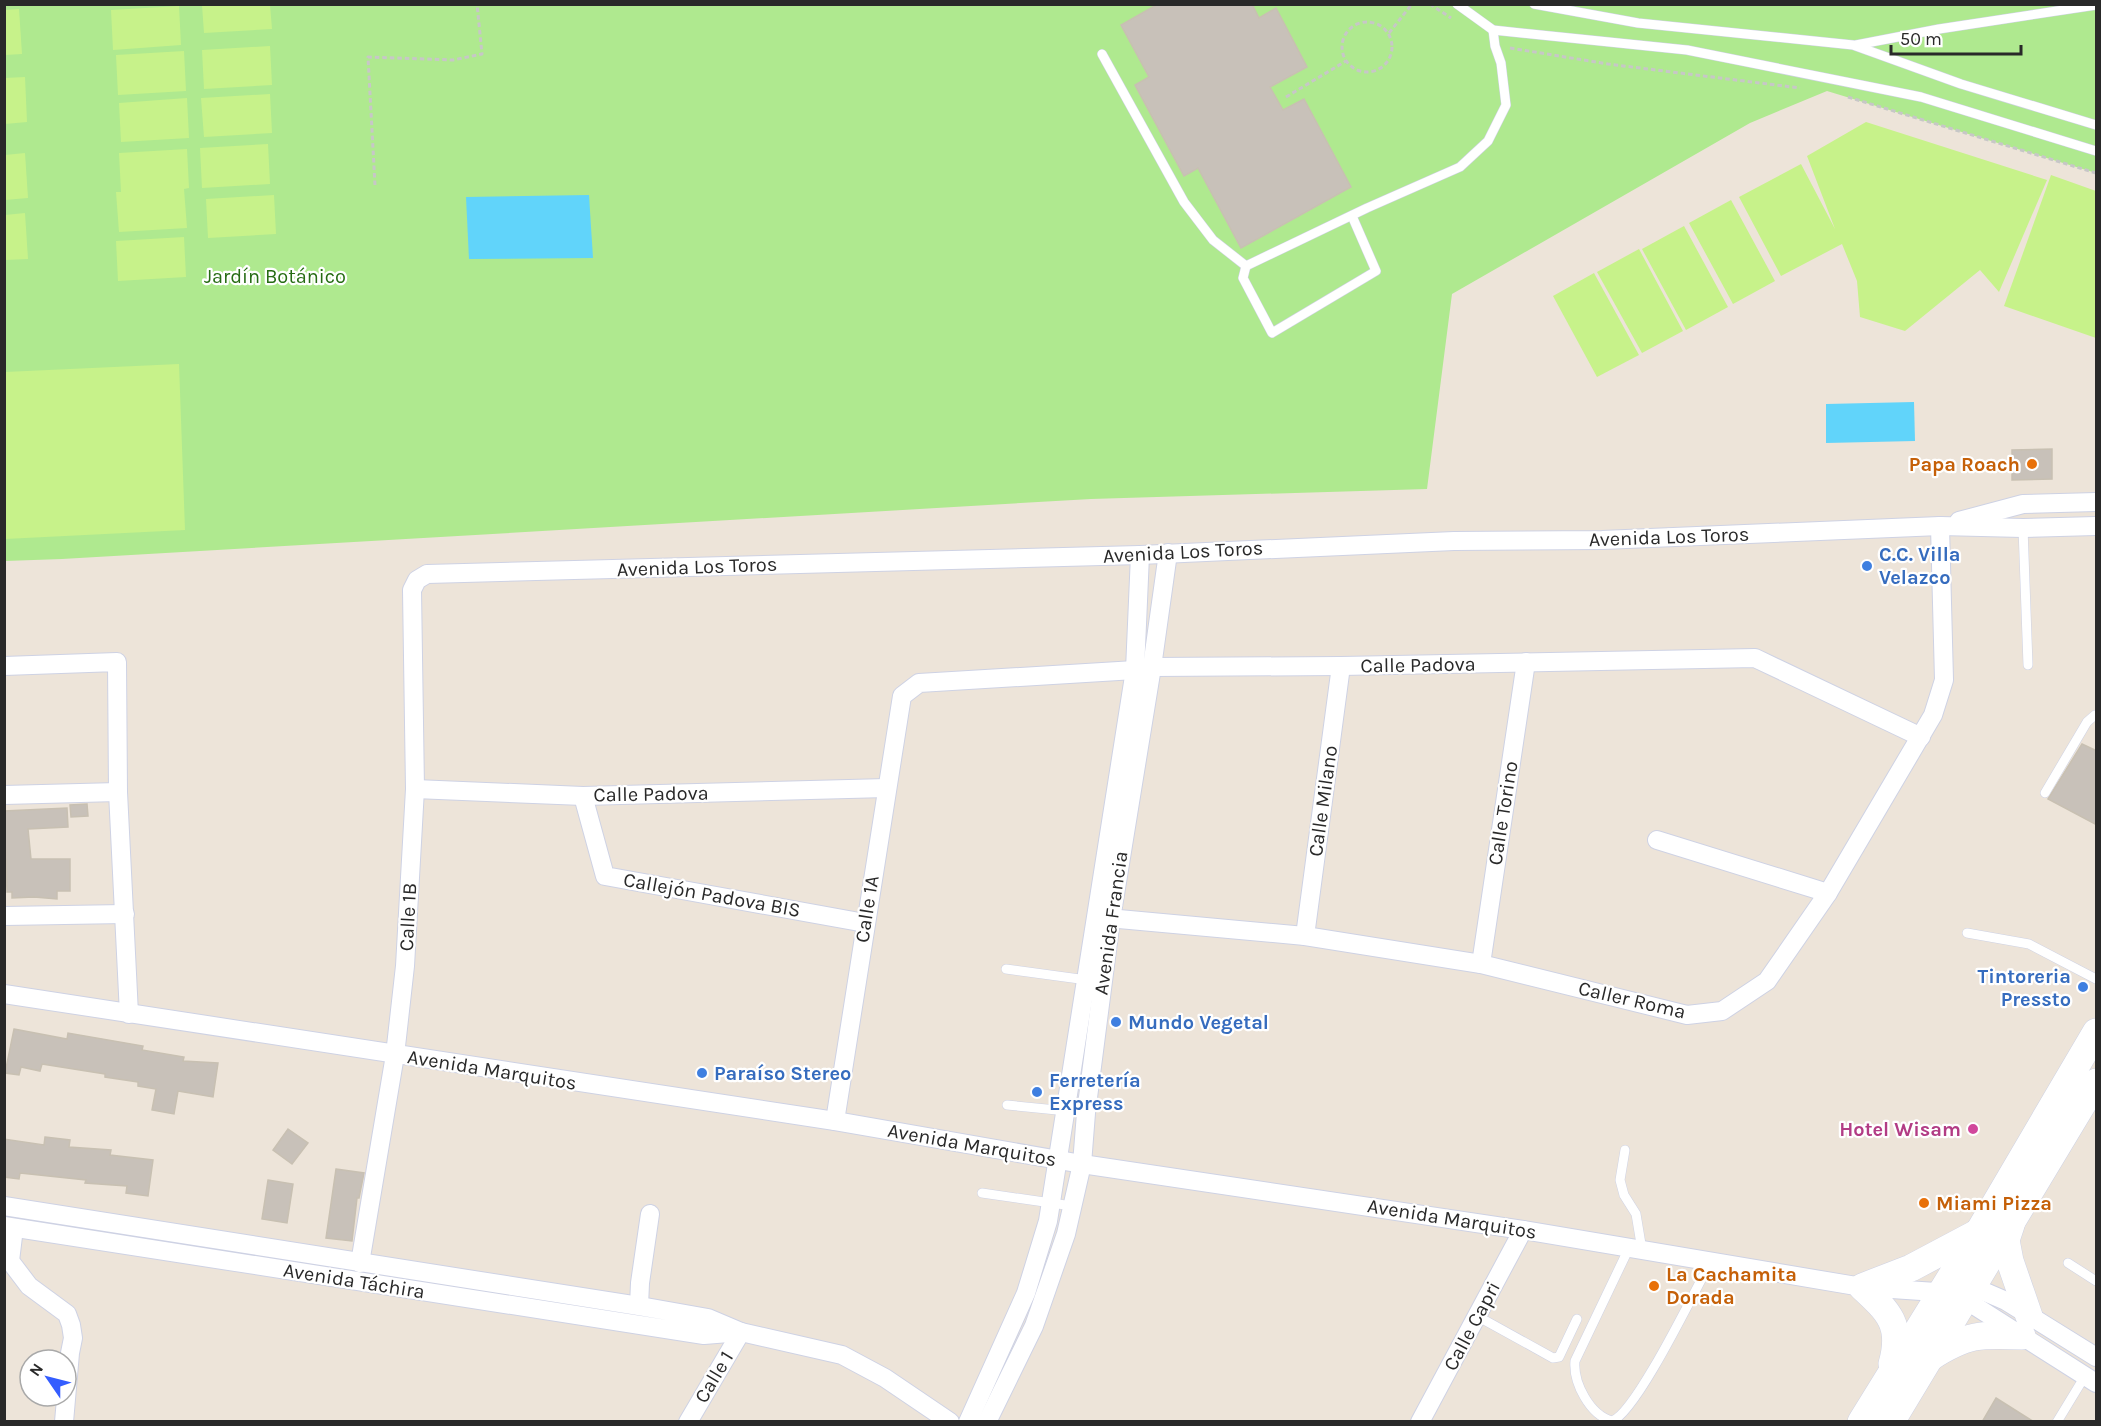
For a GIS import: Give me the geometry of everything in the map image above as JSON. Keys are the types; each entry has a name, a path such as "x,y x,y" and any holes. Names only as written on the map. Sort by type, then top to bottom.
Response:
{"main road":[{"path":"1891,1422 1930,1357 1978,1233 2097,1032"},
{"path":"1861,1422 1890,1373 2013,1221 2097,1082"},
{"path":"1930,1357 1950,1344 1974,1336 2026,1326 2006,1240 2013,1221"},
{"path":"1890,1373 1896,1346 1894,1325 1883,1306 1862,1287 1911,1268 1978,1233"}],"street":[{"path":"1940,526 2023,504 2097,502"},
{"path":"1940,526 2023,528 2097,526"},
{"name":"Avenida Los Toros","path":"427,574 1140,555 1454,541 1602,540 1940,526"},
{"name":"Caller Roma","path":"1104,918 1305,936 1481,964 1688,1015 1722,1011 1767,981 1828,893 1933,715 1944,680 1940,526"},
{"name":"Avenida Francia","path":"987,1422 1034,1326 1066,1234 1082,1164 1104,918 1144,669 1168,553"},
{"name":"Avenida Francia","path":"1140,555 1144,669"},
{"name":"Calle 1B","path":"360,1263 395,1055 405,966 415,789 412,590 417,580 427,574"},
{"name":"Calle Padova","path":"902,696 919,683 1144,669 1755,658 1921,737"},
{"path":"4,666 117,662 118,792 129,1014"},
{"name":"Calle Torino","path":"1481,964 1526,663"},
{"name":"Calle Milano","path":"1305,936 1341,666"},
{"name":"Calle 1A","path":"835,1121 902,696"},
{"name":"Calle Padova","path":"415,789 584,796 887,788"},
{"path":"4,795 118,792"},
{"name":"Callejón Padova BIS","path":"584,796 605,876 865,923"},
{"path":"1657,840 1828,893"},
{"path":"4,916 125,914"},
{"name":"Avenida Francia","path":"968,1422 1026,1293 1048,1221 1087,980 1104,918"},
{"name":"Avenida Marquitos","path":"4,994 835,1121 1082,1164 1523,1230 1862,1287 1955,1290"},
{"path":"4,1206 639,1306 706,1327 741,1332 842,1355 885,1378 950,1422"},
{"path":"639,1306 650,1214"},
{"path":"9,1227 7,1261 29,1286 67,1314 71,1325 73,1338 64,1422"},
{"name":"Avenida Táchira","path":"9,1227 706,1327"},
{"name":"Calle Capri","path":"1420,1422 1523,1230"},
{"path":"1955,1290 2026,1326 2097,1357"},
{"path":"2026,1326 2091,1379"},
{"name":"Calle 1","path":"688,1422 741,1332"}],"lane":[{"path":"1457,4 1493,30 1688,50 1909,94 2097,151"},
{"path":"1534,4 1638,23 1853,45 1961,84 2097,125"},
{"path":"1853,45 1939,28 2097,5"},
{"path":"1246,266 1460,167 1488,141 1506,105 1501,63 1495,46 1493,30"},
{"path":"1102,54 1184,202 1214,240 1246,266"},
{"path":"1246,266 1243,278 1272,333 1376,271 1352,216"},
{"path":"2023,528 2028,665"},
{"path":"2045,793 2086,722 2095,715 2097,716"},
{"path":"1967,933 2030,944 2097,979"},
{"path":"1006,969 1087,980"},
{"path":"1007,1105 1067,1111"},
{"path":"1624,1150 1620,1180 1624,1195 1636,1214 1635,1249 1575,1361 1574,1373 1580,1389 1597,1414 1612,1421 1619,1419 1640,1393 1711,1261"},
{"path":"982,1193 1072,1206"},
{"path":"2068,1263 2097,1281"},
{"path":"1477,1316 1553,1359 1559,1357 1576,1319"},
{"path":"2057,1422 2091,1379"}],"path":[{"path":"375,185 368,57 453,60 482,54 477,4"},
{"path":"1388,33 1412,4"},
{"path":"1430,4 1458,22"},
{"path":"1362,22 1371,22 1379,25 1388,33 1392,41 1391,55 1380,68 1363,72 1346,61 1343,53 1343,39 1347,31 1354,26 1362,22"},
{"path":"1495,46 1608,64 1804,88"},
{"path":"1286,97 1346,61"},
{"path":"1839,94 2097,173"}],"green space":[{"name":"Jardín Botánico","path":"4,5 2096,5 2096,173 1827,91 1750,123 1452,294 1427,489 1091,499 5,561"},
{"path":"202,5 270,5 272,29 204,33"},
{"path":"179,6 181,45 113,50 111,10"},
{"path":"19,9 22,54 5,55 5,10"},
{"path":"270,46 272,85 204,89 202,50"},
{"path":"184,51 186,91 118,95 116,55"},
{"path":"25,77 27,122 5,124 5,78"},
{"path":"270,94 272,133 204,137 201,98"},
{"path":"187,98 189,138 121,142 119,103"},
{"path":"1866,122 2047,180 1999,292 1980,270 1905,331 1860,317 1857,281 1842,244 1781,276 1739,197 1801,164 1835,229 1807,156"},
{"path":"268,144 270,184 202,188 200,148"},
{"path":"187,149 189,188 184,189 187,228 119,232 116,192 121,192 119,153"},
{"path":"25,153 28,198 5,200 5,155"},
{"path":"2051,175 2096,191 2096,338 2004,306"},
{"path":"274,195 276,234 208,238 206,199"},
{"path":"1731,200 1775,281 1733,304 1689,223"},
{"path":"25,213 28,259 5,260 5,215"},
{"path":"1684,226 1728,307 1686,330 1642,249"},
{"path":"184,237 186,277 118,281 116,241"},
{"path":"1639,249 1683,331 1642,353 1597,272"},
{"path":"1594,273 1639,355 1597,377 1553,296"},
{"path":"179,364 185,530 5,539 5,372"}],"water":[{"path":"589,195 593,258 469,259 466,197"},
{"path":"1914,402 1915,441 1826,443 1826,404"}],"building":[{"path":"1158,4 1252,4 1259,18 1276,8 1307,67 1270,87 1283,110 1304,99 1351,187 1241,248 1198,168 1184,176 1135,85 1149,77 1121,25"},
{"name":"Papa Roach","path":"2052,449 2052,479 2012,480 2012,450"},
{"path":"2082,744 2097,751 2097,825 2048,799"},
{"path":"87,804 88,816 71,817 70,805"},
{"path":"67,808 68,827 28,829 31,859 70,859 70,891 57,891 57,899 12,898 12,892 7,892 4,811"},
{"path":"14,1029 67,1039 68,1033 143,1046 142,1050 184,1057 183,1061 218,1063 213,1097 178,1091 174,1114 152,1110 156,1089 138,1086 138,1082 42,1064 40,1071 21,1067 19,1075 5,1073"},
{"path":"288,1129 308,1143 292,1164 273,1150"},
{"path":"45,1137 70,1140 69,1147 111,1150 110,1155 153,1160 148,1196 126,1193 127,1186 85,1183 86,1180 20,1173 19,1179 4,1177 4,1139 44,1145"},
{"path":"336,1169 364,1173 359,1198 357,1198 352,1241 326,1238"},
{"path":"268,1180 293,1184 287,1223 262,1219"},
{"path":"1996,1398 2034,1422 1982,1422"}],"place":[{"name":"Papa Roach","path":"2032,464"},
{"name":"C.C. Villa Velazco","path":"1867,566"},
{"name":"Tintoreria Pressto","path":"2083,987"},
{"name":"Mundo Vegetal","path":"1116,1022"},
{"name":"Paraíso Stereo","path":"702,1073"},
{"name":"Ferretería Express","path":"1037,1092"},
{"name":"Hotel Wisam","path":"1973,1129"},
{"name":"Miami Pizza","path":"1924,1203"},
{"name":"La Cachamita Dorada","path":"1654,1286"}]}
